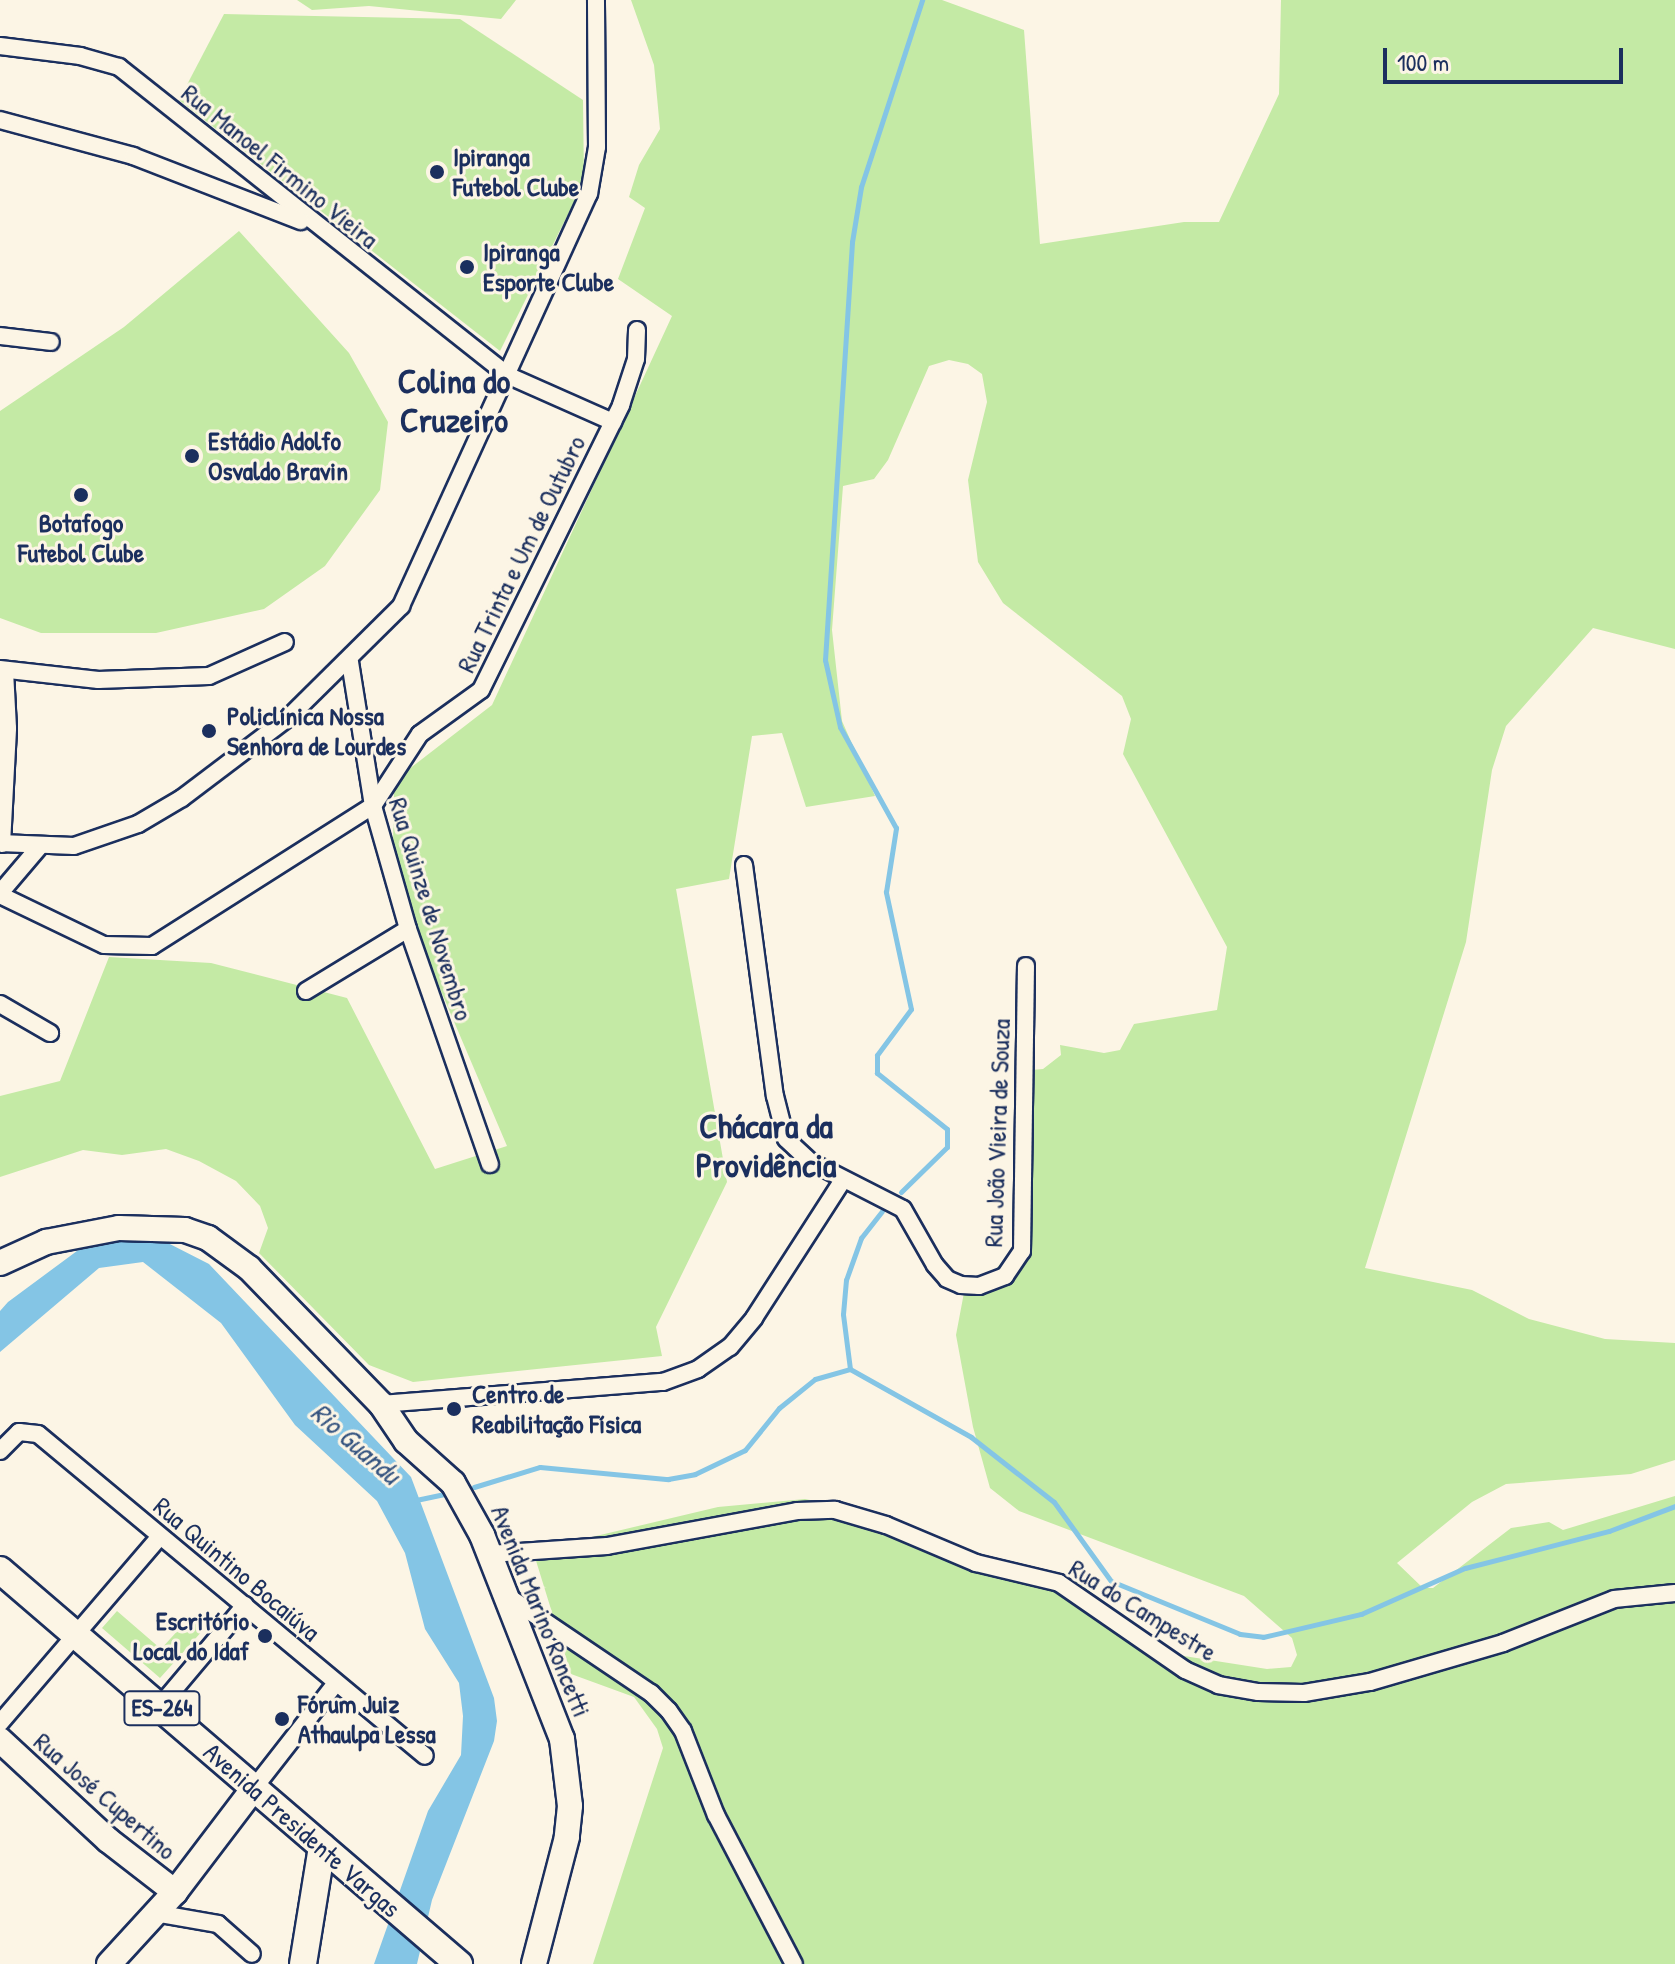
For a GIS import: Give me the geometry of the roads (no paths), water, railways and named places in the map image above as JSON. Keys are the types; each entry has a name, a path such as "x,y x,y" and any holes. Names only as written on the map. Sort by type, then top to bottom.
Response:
{"main road":[{"name":"Avenida Presidente Vargas","path":"0,1570 459,1964"},
{"path":"303,1964 322,1847"}],"street":[{"path":"285,642 209,676 98,680 2,669 8,728 1,844 74,846 104,839 182,798 289,717 350,662 401,606 589,194 597,147 596,0"},
{"name":"Rua Manoel Firmino Vieira","path":"0,46 64,53 119,67 507,375 613,422"},
{"path":"0,120 133,156 321,229"},
{"name":"Rua Trinta e Um de Outubro","path":"373,806 420,734 481,690 613,422 636,359 637,330"},
{"path":"0,336 51,342"},
{"name":"Rua Quinze de Novembro","path":"350,662 373,806 408,929 490,1164"},
{"path":"40,846 0,894 104,945 152,946 373,806"},
{"name":"Rua João Vieira de Souza","path":"744,865 780,1123 796,1152 843,1180 903,1209 947,1279 979,1286 1016,1265 1022,1251 1026,966"},
{"path":"306,991 408,929"},
{"path":"0,1004 50,1033"},
{"path":"381,1404 663,1382 698,1369 722,1354 754,1318 843,1180"},
{"name":"Avenida Marino Roncetti","path":"0,1263 46,1242 119,1228 185,1230 208,1238 249,1268 381,1404 406,1441 460,1492 490,1554 562,1739 569,1793 567,1837 534,1964"},
{"name":"Rua Quintino Bocaiúva","path":"0,1451 15,1435 27,1430 38,1434 425,1756"},
{"name":"Rua do Campestre","path":"490,1554 607,1546 797,1511 835,1510 886,1525 976,1563 1059,1583 1185,1670 1218,1685 1258,1692 1304,1693 1370,1682 1503,1643 1614,1599 1675,1593"},
{"path":"0,1723 160,1536"},
{"path":"504,1594 651,1693 669,1711 683,1731 716,1815 794,1964"},
{"path":"160,1706 245,1605"},
{"path":"109,1964 175,1892 336,1683"},
{"name":"Rua José Cupertino","path":"0,1740 108,1840 175,1892"},
{"path":"155,1913 218,1924 252,1954"}],"water":[{"name":"Rio Guandu","path":"118,1234 160,1239 209,1264 411,1477 494,1698 497,1721 494,1741 432,1900 417,1964 374,1964 428,1811 461,1755 463,1716 459,1683 425,1629 405,1553 377,1501 295,1425 221,1323 143,1262 99,1268 0,1352 0,1311 8,1302 81,1248"}],"waterway":[{"path":"901,1192 947,1147 947,1129 877,1073 877,1055 911,1009 886,892 896,828 840,727 825,660 852,242 861,187 922,0"},
{"path":"850,1369 843,1314 846,1280 861,1238 882,1211"},
{"path":"474,1487 540,1467 668,1479 695,1474 745,1450 779,1408 815,1379 850,1369 971,1437 1054,1502 1111,1581 1240,1634 1263,1637 1361,1614 1465,1568 1609,1531 1675,1506"},
{"path":"416,1500 444,1494"}],"place":[{"name":"Ipiranga Futebol Clube","path":"437,172"},
{"name":"Ipiranga Esporte Clube","path":"467,267"},
{"name":"Estádio Adolfo Osvaldo Bravin","path":"192,456"},
{"name":"Botafogo Futebol Clube","path":"81,495"},
{"name":"Policlínica Nossa Senhora de Lourdes","path":"209,731"},
{"name":"Centro de Reabilitação Física","path":"454,1409"},
{"name":"Escritório Local do Idaf","path":"265,1636"},
{"name":"Fórum Juiz Athaulpa Lessa","path":"282,1719"}],"district":[{"name":"Colina do Cruzeiro","path":"454,400"},
{"name":"Chácara da Providência","path":"766,1146"}]}
